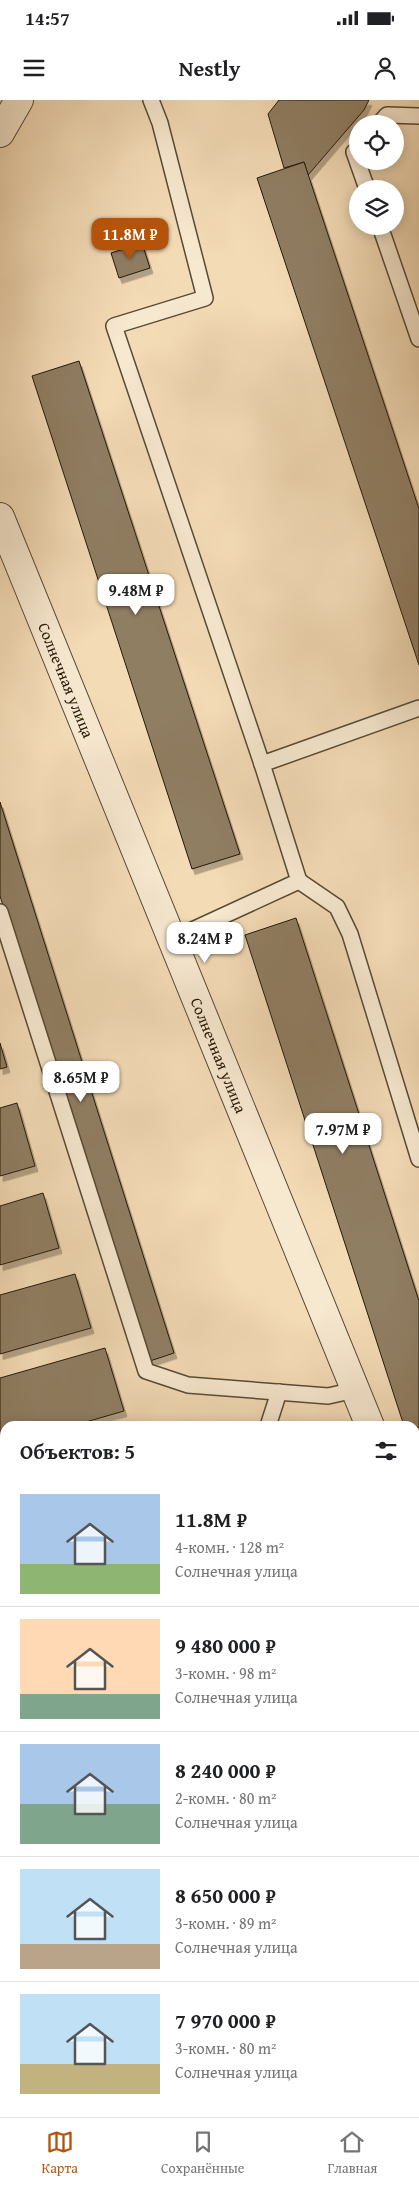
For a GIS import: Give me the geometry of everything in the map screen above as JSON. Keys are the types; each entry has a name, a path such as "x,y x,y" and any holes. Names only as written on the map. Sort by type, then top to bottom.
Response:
{"street":[{"path":"1,128 19,100"},
{"name":"Солнечная улица","path":"0,517 368,1421"}],"lane":[{"path":"150,100 160,124 205,298 114,326 262,764 299,881 337,906 350,934 419,1159"},
{"path":"404,116 419,116"},
{"path":"383,235 419,339"},
{"path":"262,764 419,708"},
{"path":"171,937 188,932 299,881"},
{"path":"0,912 146,1371 188,1385 328,1396 355,1390"},
{"path":"270,1421 279,1392"}],"building":[{"path":"279,100 369,100 360,115 349,115 349,127 308,175 304,162 284,168 268,114"},
{"path":"304,162 419,509 419,665 257,178"},
{"path":"142,243 150,268 119,278 111,253"},
{"path":"79,361 240,854 192,869 32,376"},
{"path":"0,802 174,1353 147,1362 0,896"},
{"path":"296,918 419,1301 419,1421 402,1421 245,935"},
{"path":"0,1043 7,1067 0,1069"},
{"path":"17,1103 35,1166 0,1176 0,1108"},
{"path":"43,1193 59,1248 0,1265 0,1206"},
{"path":"75,1274 91,1328 0,1354 0,1295"},
{"path":"105,1348 124,1411 89,1421 0,1421 0,1378"}]}
